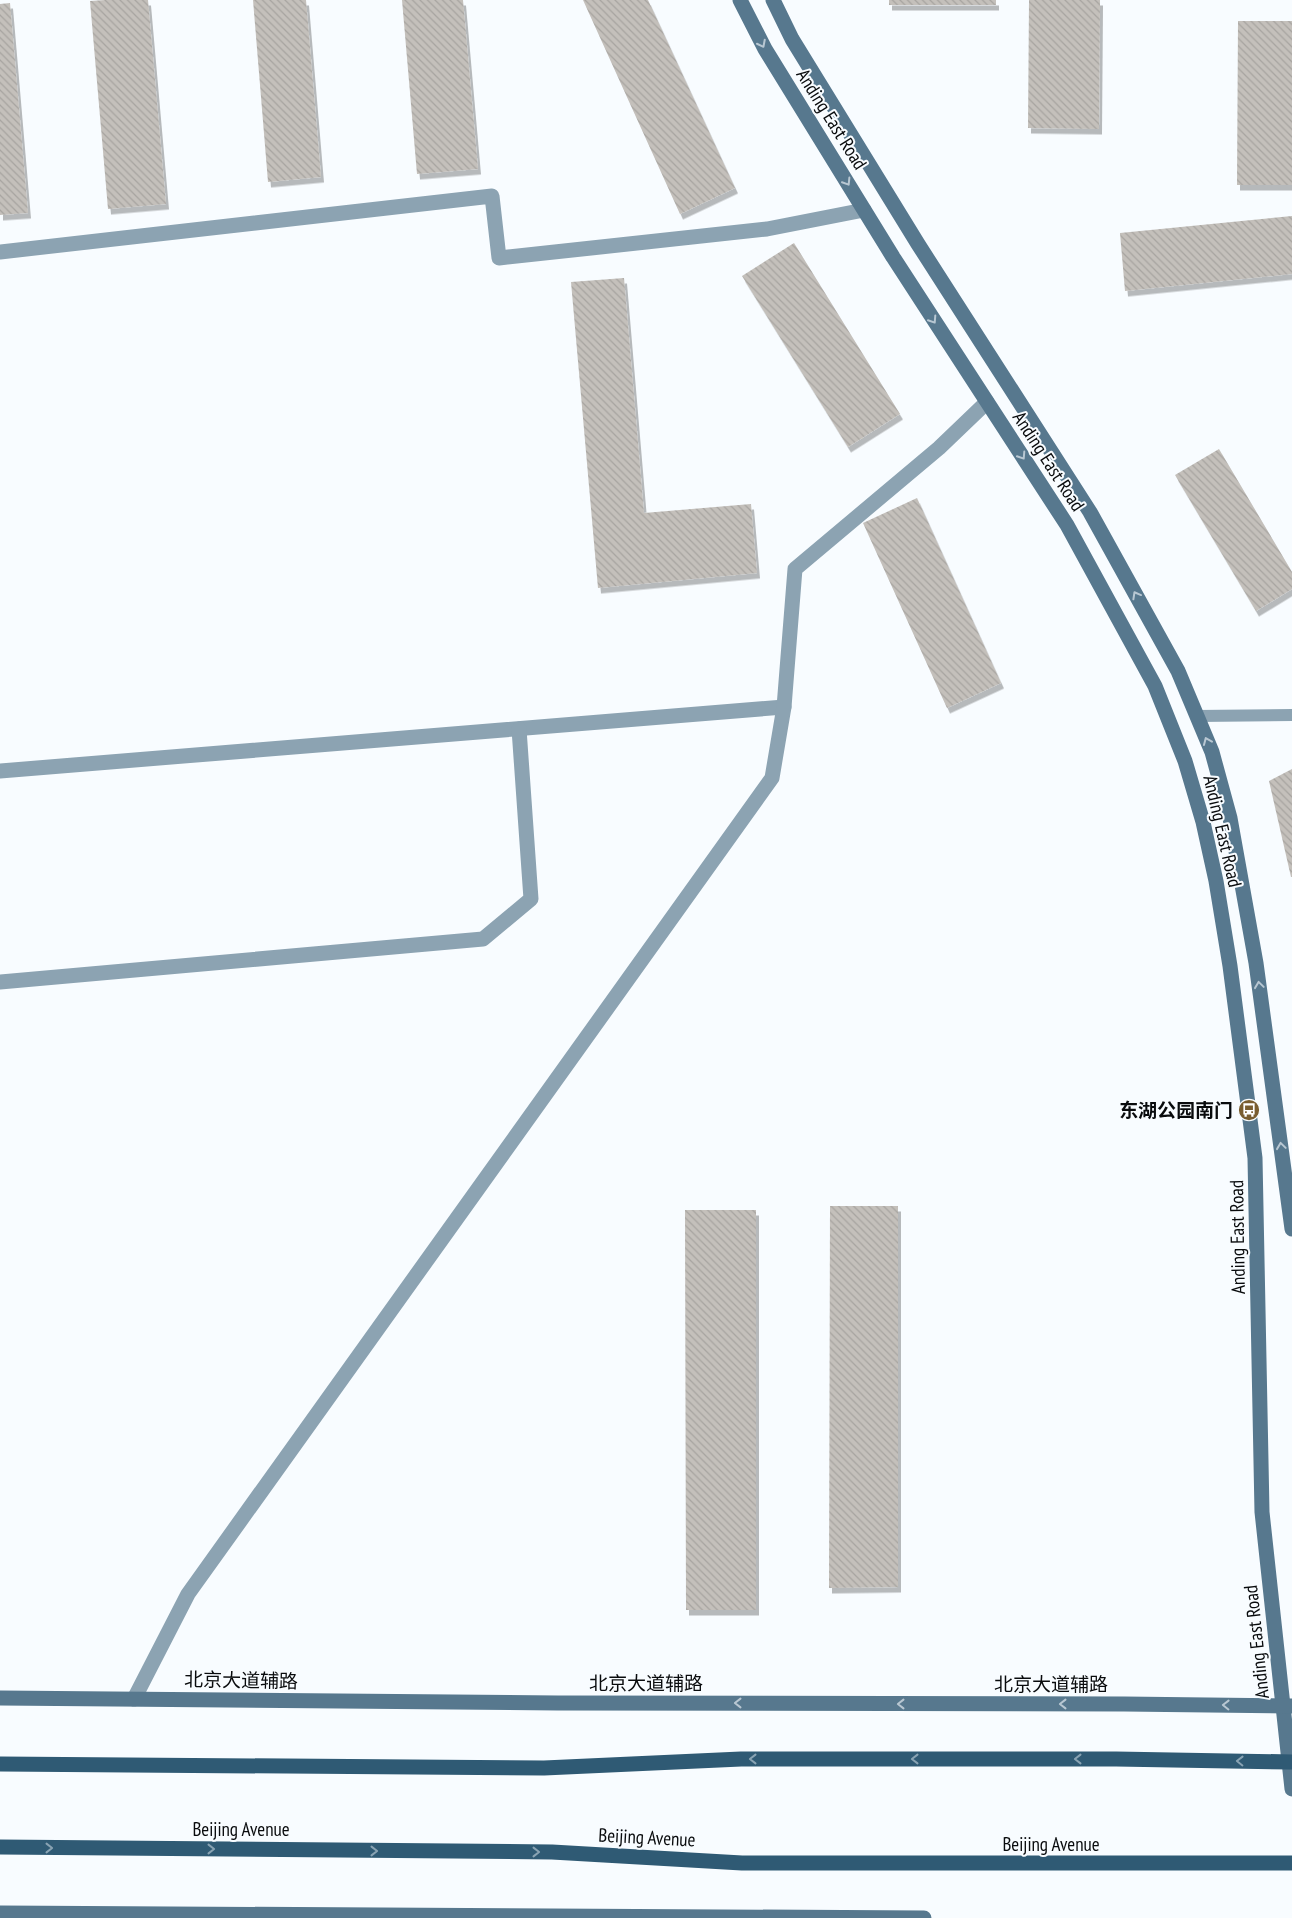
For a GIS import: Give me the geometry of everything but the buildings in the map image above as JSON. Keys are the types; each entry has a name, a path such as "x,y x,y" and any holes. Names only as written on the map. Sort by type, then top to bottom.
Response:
{"main road":[{"name":"Anding East Road","path":"740,0 765,49 864,210 1067,525 1155,686 1185,762 1203,822 1216,881 1230,966 1255,1158 1262,1512 1287,1706 1292,1790"},
{"name":"Anding East Road","path":"773,0 792,38 918,244 1090,512 1178,671 1212,752 1230,818 1258,972 1292,1229"},
{"name":"北京大道辅路","path":"0,1698 1287,1706"},
{"path":"0,1764 544,1768 741,1760 1116,1759 1290,1762"},
{"name":"Beijing Avenue","path":"0,1847 552,1852 742,1863 1292,1863"},
{"path":"0,1913 924,1918"}],"street":[{"path":"0,252 492,196 499,258 766,229 864,210"},
{"path":"134,1699 188,1594 772,778 784,707 795,569 939,448 987,402"},
{"path":"0,771 784,707"},
{"path":"0,982 483,939 530,899 519,729"}],"lane":[{"path":"1197,716 1292,715"}],"place":[{"name":"东湖公园南门","path":"1249,1110"}]}
